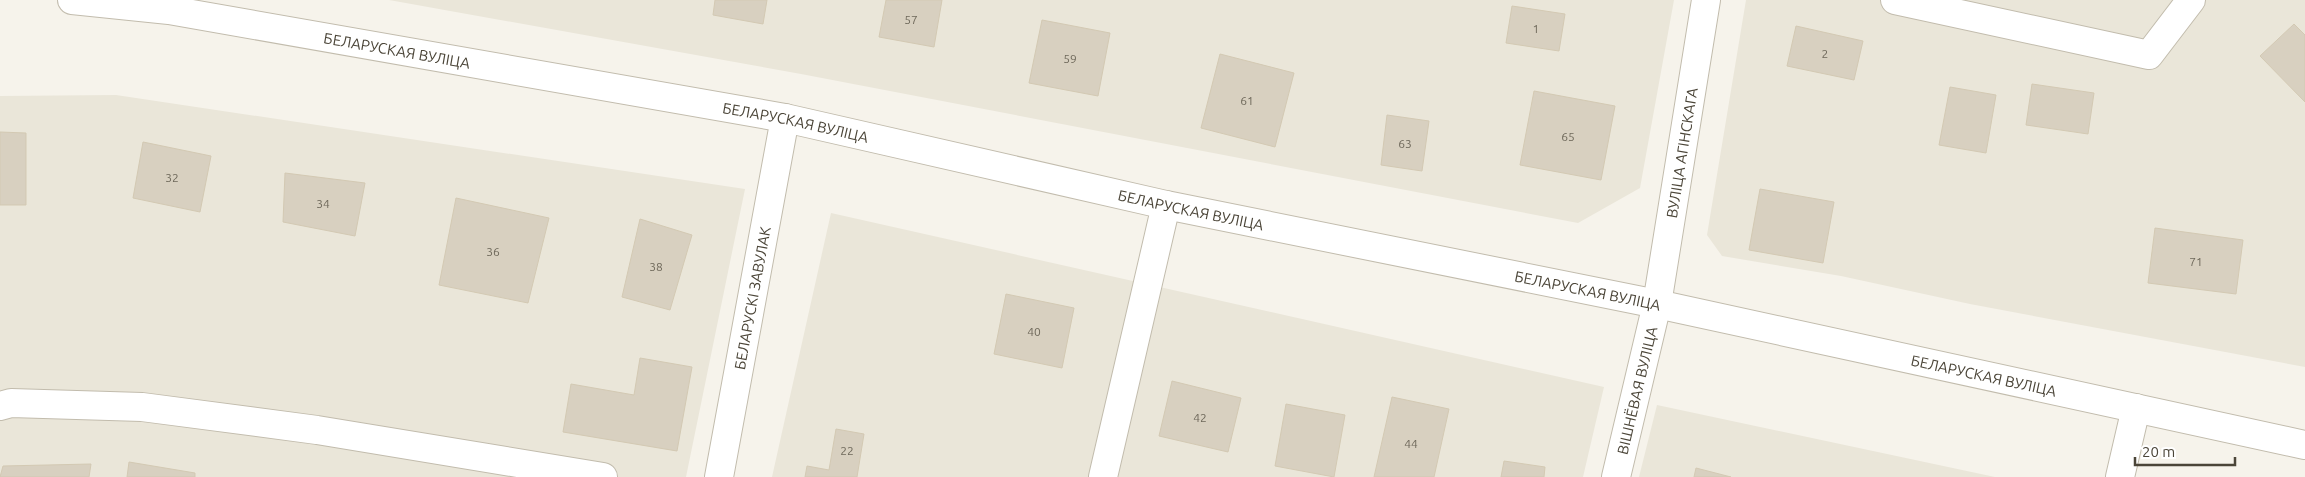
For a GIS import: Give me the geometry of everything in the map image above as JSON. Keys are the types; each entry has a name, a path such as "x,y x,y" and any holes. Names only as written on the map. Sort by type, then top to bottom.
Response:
{"street":[{"name":"БЕЛАРУСКАЯ ВУЛІЦА","path":"72,0 168,10 785,118 1166,205 1656,304 2305,445"},
{"name":"ВУЛІЦА АГІНСКАГА","path":"1656,304 1706,0"},
{"path":"1895,0 2149,55 2191,0"},
{"name":"БЕЛАРУСКІ ЗАВУЛАК","path":"719,477 785,118"},
{"path":"1103,477 1166,205"},
{"name":"ВІШНЁВАЯ ВУЛІЦА","path":"1616,477 1656,304"},
{"path":"0,406 11,403 142,407 317,430 603,477"},
{"path":"2120,477 2136,408"}],"shaded area":[{"path":"389,0 1674,0 1640,188 1578,223 801,74"},
{"path":"1746,0 2305,0 2305,367 1970,304 1841,276 1722,256 1707,235"},
{"path":"116,95 745,189 686,477 0,477 0,96"},
{"path":"831,213 1604,387 1583,477 772,477"},
{"path":"1657,405 1995,477 1639,477"}],"building":[{"path":"715,0 767,0 763,24 713,15"},
{"path":"886,0 942,0 934,47 879,37"},
{"path":"1512,6 1565,14 1559,51 1506,43"},
{"path":"1042,20 1110,33 1098,96 1029,83"},
{"path":"2294,24 2305,35 2305,102 2260,56"},
{"path":"1796,26 1863,41 1854,80 1787,66"},
{"path":"1220,54 1294,73 1275,147 1201,128"},
{"path":"2032,84 2094,93 2088,134 2026,125"},
{"path":"1950,87 1996,95 1986,153 1939,145"},
{"path":"1534,91 1615,106 1601,180 1520,165"},
{"path":"1387,115 1429,121 1422,171 1381,165"},
{"path":"0,132 26,133 26,205 0,205"},
{"path":"143,142 211,156 200,212 133,198"},
{"path":"285,173 365,183 355,236 283,222"},
{"path":"1760,189 1834,202 1823,263 1749,250"},
{"path":"456,198 549,218 528,303 439,285"},
{"path":"640,219 692,235 670,310 622,297"},
{"path":"2155,228 2243,240 2236,294 2148,283"},
{"path":"1006,294 1074,308 1062,368 994,354"},
{"path":"640,358 692,367 677,451 563,432 571,384 634,395"},
{"path":"1172,381 1241,398 1228,452 1159,436"},
{"path":"1392,397 1449,409 1434,477 1374,477"},
{"path":"1286,404 1345,415 1334,477 1275,466"},
{"path":"836,429 864,434 857,477 805,477 807,466 829,470"},
{"path":"1504,461 1545,467 1544,477 1501,477"},
{"path":"129,462 195,473 195,477 127,477"},
{"path":"91,464 89,477 0,477 3,466"},
{"path":"1696,468 1731,477 1694,477"}]}
